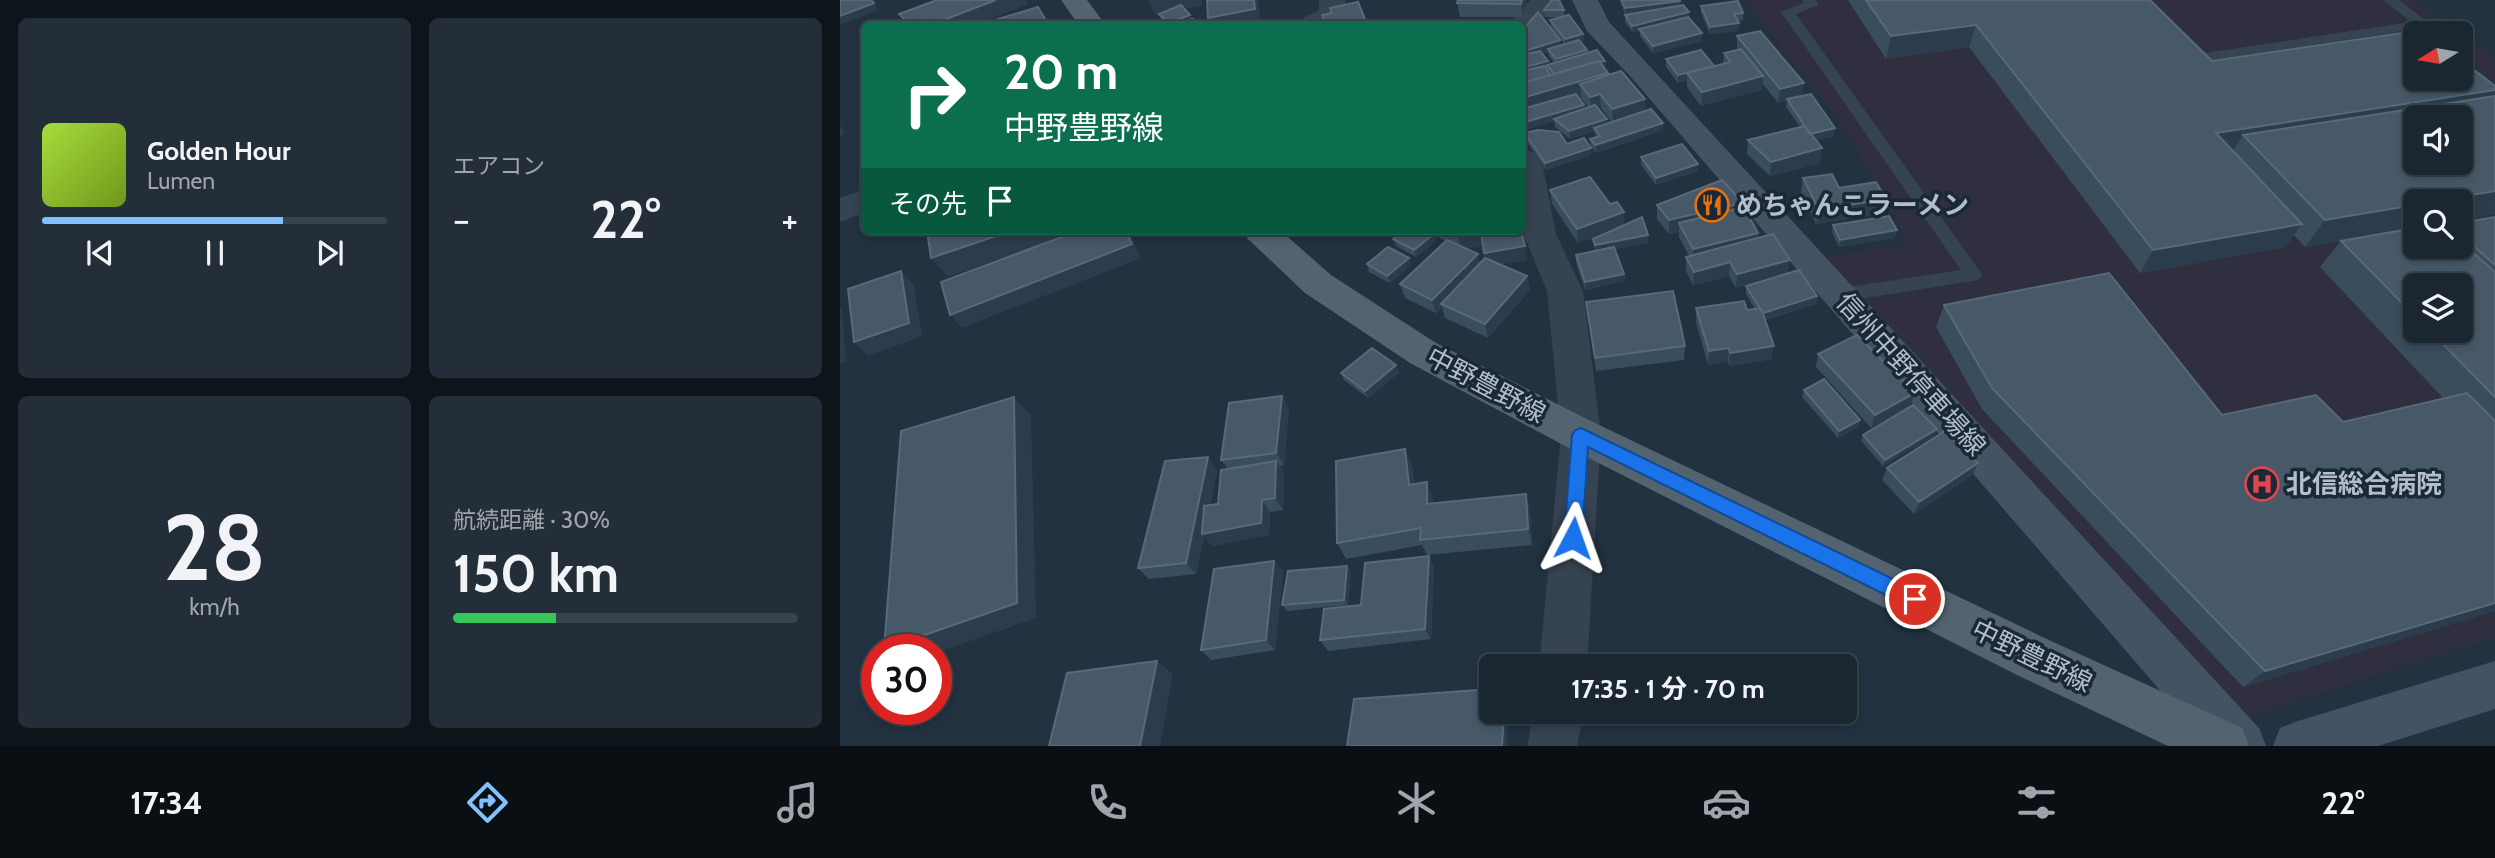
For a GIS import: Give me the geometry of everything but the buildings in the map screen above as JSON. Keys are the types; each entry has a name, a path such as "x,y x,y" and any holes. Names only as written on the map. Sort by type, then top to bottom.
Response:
{"main road":[{"path":"1074,0 1089,21"},
{"name":"信州中野停車場線","path":"1585,0 1597,25 1841,295 2241,746"},
{"name":"中野豊野線","path":"1264,235 1318,284 1423,352 1581,435 2022,652 2224,746"},
{"path":"2298,746 2495,685"}],"street":[{"path":"1318,21 1333,13 1332,0"},
{"path":"1526,21 1545,0"},
{"path":"1526,165 1539,234 1565,291 1581,435 1564,654"},
{"path":"840,211 861,201"},
{"path":"1552,746 1557,724"}],"lane":[{"path":"1809,0 1812,5 1788,12 1973,275 1841,295"},
{"path":"2172,43 2189,60 2423,24 2390,0"}],"shaded area":[{"name":"北信総合病院","path":"1744,0 2415,0 2446,21 2403,21 2403,91 2473,91 2473,40 2495,55 2495,638 2242,718 1824,257 1909,244 1842,125"}],"place":[{"name":"めちゃんこラーメン","path":"1712,205"},
{"name":"北信総合病院","path":"2262,484"}],"route":[{"path":"1573,538 1581,435 1915,599"}]}
